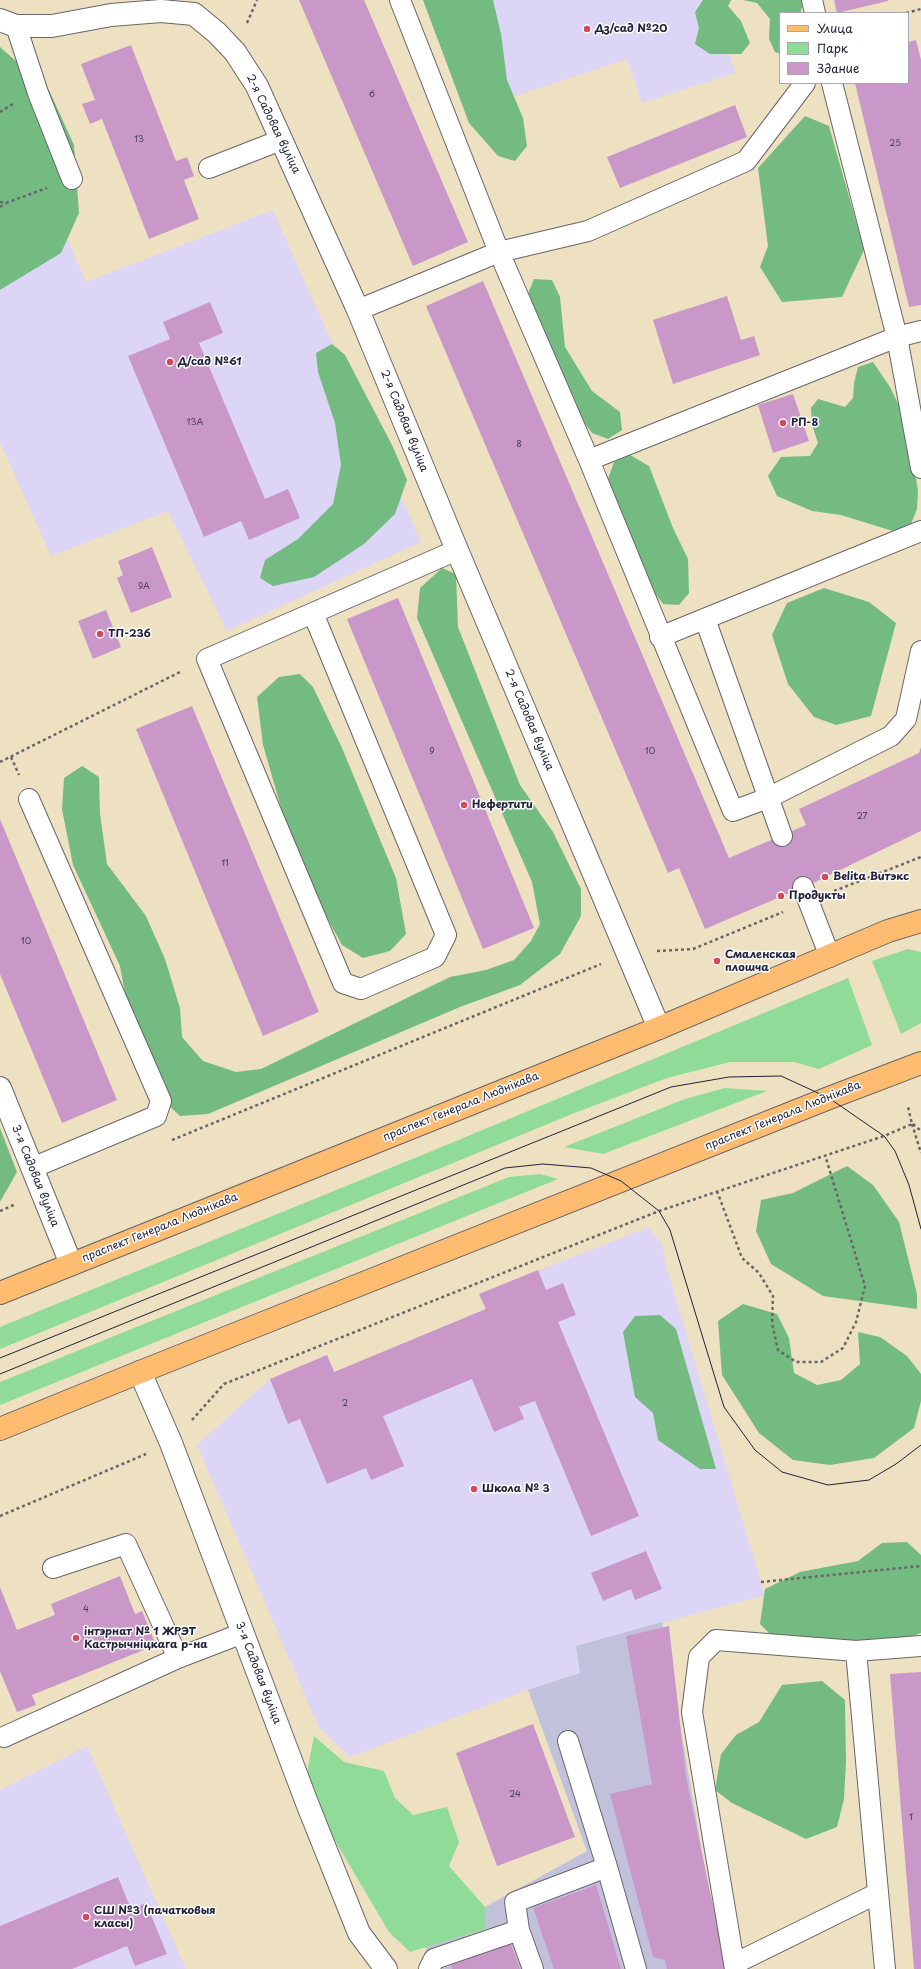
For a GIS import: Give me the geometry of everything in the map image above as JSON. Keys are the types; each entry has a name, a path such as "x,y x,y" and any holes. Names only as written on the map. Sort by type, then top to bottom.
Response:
{"main road":[{"name":"праспект Генерала Люднікава","path":"0,1293 659,1028 830,957 888,931 921,921"},
{"name":"праспект Генерала Люднікава","path":"0,1430 140,1372 829,1098 921,1063"}],"street":[{"name":"2-я Садовая вуліца","path":"8,23 52,26 112,15 161,11 194,14 217,33 235,52 257,86 358,310 457,550 659,1028"},
{"name":"3-я Садовая вуліца","path":"0,1088 70,1264"},
{"name":"3-я Садовая вуліца","path":"140,1372 171,1444 244,1633 307,1803 359,1933 386,1969"}],"lane":[{"path":"400,0 499,252 588,460 733,811 768,798 891,736 906,719 921,651"},
{"path":"812,0 815,12"},
{"path":"8,23 72,179"},
{"path":"358,310 499,252 588,231 746,161 804,84"},
{"path":"832,84 897,337 921,468"},
{"path":"209,168 281,140"},
{"path":"588,460 897,337 921,331"},
{"path":"660,637 921,530"},
{"path":"312,613 446,935 435,957 361,989 343,983 208,659 312,613 457,550"},
{"path":"705,619 782,836"},
{"path":"29,799 161,1102 156,1116 32,1168"},
{"path":"806,894 830,957"},
{"path":"53,1568 126,1544 178,1658"},
{"path":"4,1737 178,1658 244,1633"},
{"path":"878,1893 734,1967 692,1712 699,1657 716,1640 856,1651 921,1646"},
{"path":"856,1651 884,1969"},
{"path":"568,1741 607,1867 636,1969"},
{"path":"533,1969 519,1930 515,1902 607,1867"},
{"path":"429,1969 434,1959 519,1930"}],"path":[{"path":"909,12 921,9"},
{"path":"0,202 6,202 72,179"},
{"path":"0,207 6,202"},
{"path":"0,762 208,659"},
{"path":"167,1142 628,953 693,949 806,894 921,857"},
{"path":"908,1107 921,1153"},
{"path":"912,1124 921,1131"},
{"path":"0,1516 171,1444 224,1384 658,1211 884,1136 912,1124"},
{"path":"717,1191 742,1258 759,1273 774,1296 772,1323 778,1350 796,1362 821,1362 843,1348 856,1322 864,1286 825,1155"},
{"path":"0,1211 42,1193"},
{"path":"761,1582 921,1566"}],"shaded area":[{"name":"Дз/сад №20","path":"442,0 714,0 735,73 642,103 627,59 479,108"},
{"name":"Д/сад №61","path":"273,210 421,542 227,631 168,511 51,556 0,442 0,245 59,219 86,282"},
{"name":"Школа № 3","path":"649,1227 663,1246 666,1266 765,1595 577,1646 581,1673 528,1690 350,1757 319,1728 197,1445 270,1379 327,1355 335,1372 485,1309 479,1294"},
{"path":"662,1622 708,1886 731,1969 439,1969 425,1947 485,1929 485,1907 587,1851 528,1690 580,1673 576,1646"},
{"path":"87,1746 186,1969 0,1969 0,1790"}],"green space":[{"path":"423,0 493,0 501,34 507,80 523,118 527,146 515,161 498,156 469,123"},
{"path":"703,0 731,0 728,6 741,21 750,43 741,54 710,54 695,44 699,28 695,12"},
{"path":"743,0 803,0 804,2 800,12 779,12 779,54 775,52 769,39 770,19 757,3"},
{"path":"0,47 49,90 74,145 79,213 61,253 0,290"},
{"path":"805,116 829,126 864,250 842,297 782,302 760,267 768,246 758,168"},
{"path":"534,279 552,280 560,297 565,347 592,391 620,412 622,430 608,439 592,433 572,406 527,296"},
{"path":"332,344 345,355 393,447 407,480 395,514 364,544 314,577 273,586 260,578 265,560 298,539 333,504 341,465 335,423 318,372 316,353"},
{"path":"873,362 890,387 906,420 918,490 917,509 911,524 896,532 841,515 812,511 777,496 768,476 781,457 810,456 818,443 812,425 811,408 818,399 845,407 853,398 854,383 858,367"},
{"path":"630,455 649,466 673,528 688,559 689,593 679,605 663,604 642,576 614,513 608,479 614,462"},
{"path":"442,568 456,574 458,627 520,785 553,832 581,889 581,916 560,954 520,985 460,1007 208,1114 180,1116 164,1101 136,1054 120,966 73,865 62,809 64,778 82,766 99,777 100,814 107,864 146,916 165,959 180,1008 182,1037 203,1061 236,1072 261,1069 450,977 486,970 514,960 531,941 540,924 532,882 417,618 420,588"},
{"path":"824,588 869,602 896,623 871,716 836,725 814,717 788,684 772,635 787,603"},
{"path":"300,674 313,687 342,748 396,878 406,934 390,951 363,958 342,945 318,901 287,828 263,745 257,697 279,677"},
{"path":"908,949 921,952 921,1023 901,1034 872,961"},
{"path":"848,978 872,1045 819,1069 794,1062 730,1062 667,1078 577,1112 0,1349 0,1327 432,1151"},
{"path":"725,1088 767,1091 603,1154 564,1147 685,1099"},
{"path":"0,1128 17,1172 0,1202"},
{"path":"847,1166 873,1185 899,1222 917,1294 917,1309 823,1296 771,1264 756,1231 761,1200 793,1193"},
{"path":"540,1174 558,1179 0,1405 0,1382 509,1177"},
{"path":"743,1304 777,1314 789,1338 794,1373 817,1385 841,1380 860,1364 858,1332 880,1337 907,1356 921,1374 921,1401 914,1428 874,1458 830,1465 793,1460 759,1433 722,1375 718,1321"},
{"path":"660,1315 676,1329 716,1469 700,1469 658,1440 653,1413 635,1397 623,1332 635,1316"},
{"path":"907,1542 921,1555 921,1633 890,1645 776,1640 760,1624 765,1589 800,1572 858,1561 882,1543"},
{"path":"822,1681 845,1700 846,1762 844,1799 837,1827 806,1839 732,1803 715,1790 721,1754 736,1735 759,1722 782,1685"},
{"path":"314,1736 344,1762 384,1771 395,1798 413,1815 447,1807 459,1842 449,1866 485,1907 485,1929 410,1952 389,1932 317,1810 307,1773"}],"building":[{"path":"299,0 364,0 468,242 413,266"},
{"path":"834,0 888,0 841,12 837,12"},
{"path":"916,40 921,60 921,305 909,307 855,84 909,84 909,42"},
{"path":"131,45 176,161 187,157 194,176 184,180 199,219 149,239 102,119 90,124 82,104 95,100 81,64"},
{"path":"735,105 747,137 620,188 607,157"},
{"path":"483,281 729,858 806,825 799,809 919,753 921,747 921,831 813,883 705,929 679,868 668,873 426,306"},
{"path":"727,296 741,340 754,336 760,355 673,384 653,320"},
{"path":"210,302 223,333 199,343 265,499 288,489 300,518 249,540 241,521 204,537 128,356 170,339 163,322"},
{"name":"РП-8","path":"793,394 809,441 773,453 758,405"},
{"path":"152,547 172,597 131,613 117,578 123,575 118,561"},
{"path":"398,598 534,928 483,949 347,619"},
{"name":"ТП-236","path":"106,610 121,647 93,659 78,621"},
{"path":"192,706 319,1012 263,1036 136,729"},
{"path":"0,819 117,1100 62,1123 0,974"},
{"path":"538,1270 546,1290 563,1283 576,1315 558,1322 639,1516 591,1536 535,1401 519,1407 524,1419 494,1432 472,1379 383,1416 404,1466 371,1480 366,1468 327,1484 300,1419 288,1424 270,1379 327,1355 334,1372 486,1309 479,1294"},
{"path":"646,1551 662,1589 635,1600 631,1589 603,1601 591,1573"},
{"name":"інтэрнат № 1 ЖРЭТ Кастрычніцкага р-на","path":"120,1576 135,1614 142,1611 156,1645 32,1695 36,1705 17,1712 0,1671 0,1587 17,1630 55,1615 51,1604"},
{"path":"669,1626 686,1777 726,1969 667,1969 665,1960 653,1957 610,1794 652,1784 626,1636"},
{"path":"921,1672 921,1969 914,1969 890,1674"},
{"path":"533,1724 575,1837 497,1866 456,1753"},
{"name":"СШ №3 (пачатковыя класы)","path":"118,1877 131,1909 146,1903 167,1954 135,1966 127,1946 72,1969 0,1969 0,1926"},
{"path":"596,1885 621,1969 554,1969 533,1908"},
{"path":"510,1942 520,1969 452,1969 450,1959"}],"tram line":[{"path":"0,1358 671,1087 729,1077 781,1076 829,1098 884,1136 895,1151 909,1185 921,1229"},
{"path":"0,1374 505,1168 543,1164 591,1168 621,1181 659,1211 670,1230 724,1407 755,1450 782,1472 828,1485 869,1480 896,1464 921,1445"}],"place":[{"name":"Дз/сад №20","path":"587,29"},
{"name":"Д/сад №61","path":"170,362"},
{"name":"РП-8","path":"783,423"},
{"name":"ТП-236","path":"100,634"},
{"name":"Нефертити","path":"464,805"},
{"name":"Belita Витэкс","path":"825,877"},
{"name":"Продукты","path":"781,896"},
{"name":"Смаленская плошча","path":"717,961"},
{"name":"Школа № 3","path":"474,1489"},
{"name":"інтэрнат № 1 ЖРЭТ Кастрычніцкага р-на","path":"76,1638"},
{"name":"СШ №3 (пачатковыя класы)","path":"86,1917"}]}
